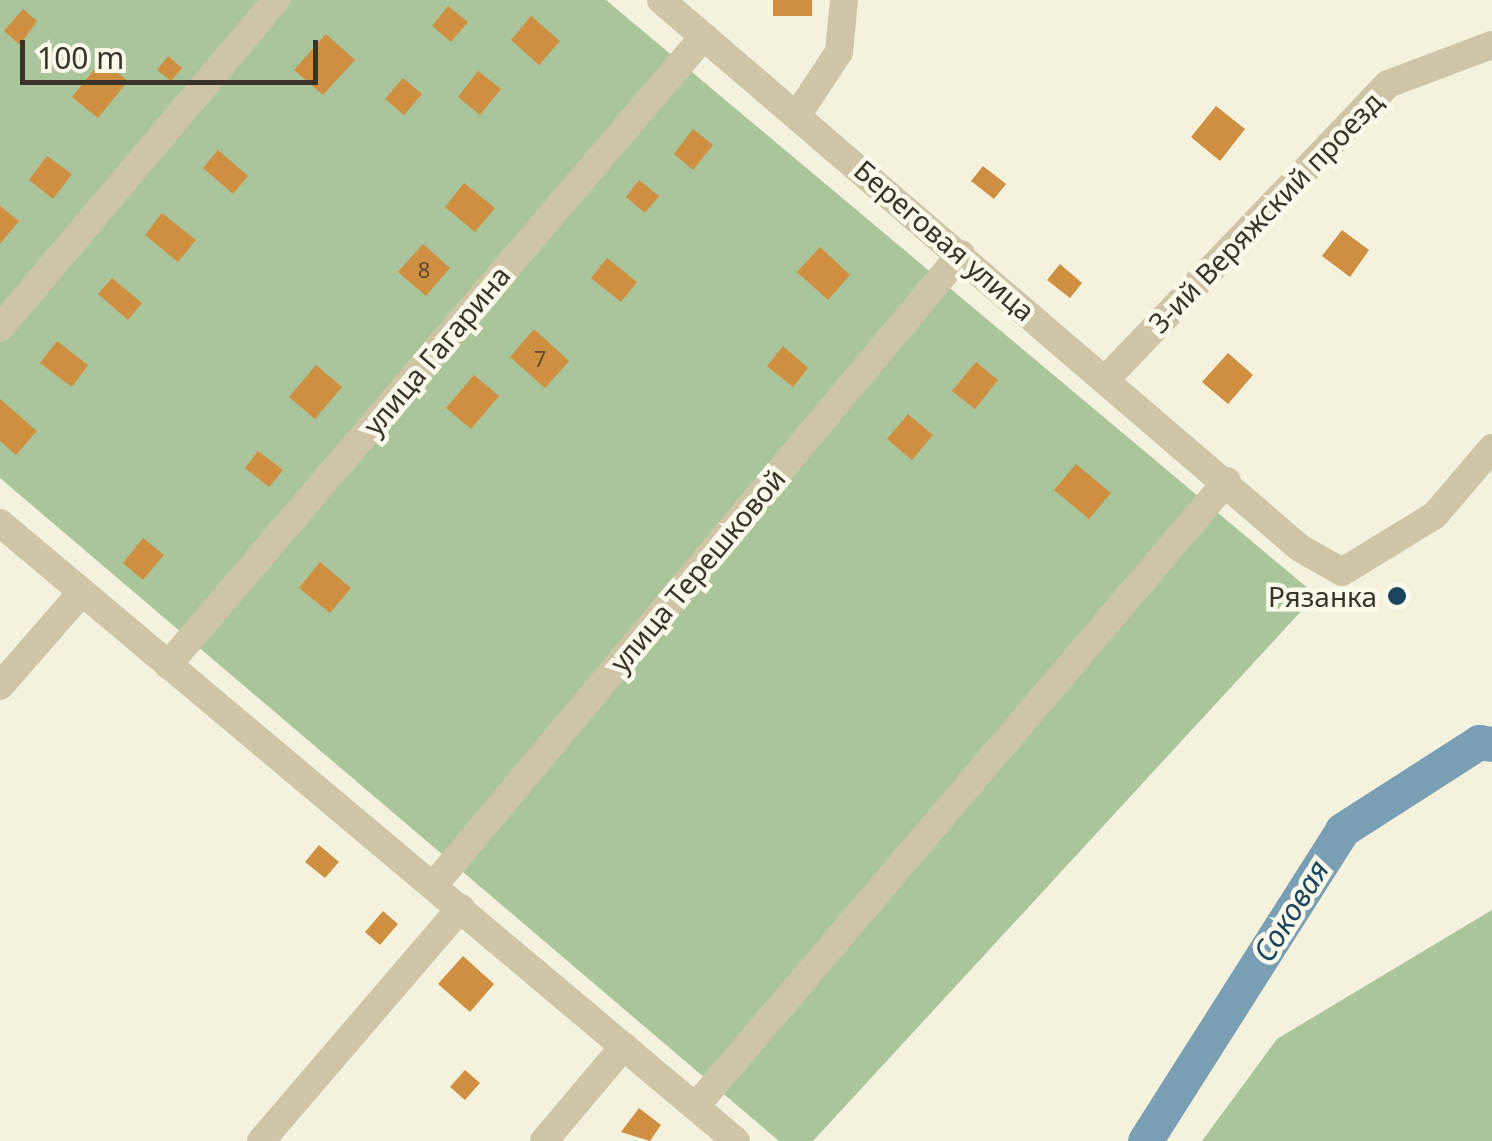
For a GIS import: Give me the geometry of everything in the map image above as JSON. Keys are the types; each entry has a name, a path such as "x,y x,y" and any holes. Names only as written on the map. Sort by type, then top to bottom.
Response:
{"street":[{"path":"0,328 276,0"},
{"name":"Береговая улица","path":"661,0 1107,378 1300,548 1342,572 1435,515 1492,448"},
{"path":"798,114 839,52 844,0"},
{"name":"улица Гагарина","path":"168,665 704,36"},
{"name":"3-ий Веряжский проезд","path":"1107,378 1388,84 1492,45"},
{"name":"улица Терешковой","path":"434,885 960,254"},
{"path":"696,1106 1227,481"},
{"path":"0,523 736,1141"},
{"path":"0,686 81,593"},
{"path":"262,1141 461,908"},
{"path":"544,1141 624,1046"}],"green space":[{"path":"0,0 606,0 1316,595 813,1141 779,1141 0,478"},
{"path":"1492,910 1492,1141 1202,1141 1277,1039"}],"building":[{"path":"773,0 812,0 812,16 773,16"},
{"path":"448,6 468,22 451,42 432,26"},
{"path":"23,9 37,21 20,45 4,31"},
{"path":"531,16 560,41 539,65 511,40"},
{"path":"326,34 355,60 323,95 294,70"},
{"path":"168,56 182,68 171,81 157,70"},
{"path":"102,60 128,81 98,118 72,97"},
{"path":"478,71 501,89 480,115 458,97"},
{"path":"403,78 422,94 404,115 385,99"},
{"path":"1216,106 1245,129 1220,161 1191,137"},
{"path":"693,129 713,145 693,170 674,154"},
{"path":"218,150 248,176 233,194 203,168"},
{"path":"47,156 72,174 53,199 29,180"},
{"path":"983,166 1006,184 994,199 971,181"},
{"path":"639,180 659,196 645,213 626,197"},
{"path":"464,183 495,208 475,232 445,207"},
{"path":"0,206 19,221 0,244"},
{"path":"162,213 196,240 178,262 145,235"},
{"path":"1342,230 1369,250 1350,277 1322,256"},
{"path":"423,244 450,268 426,296 398,272"},
{"path":"820,247 850,275 828,300 797,272"},
{"path":"607,258 637,282 621,302 591,278"},
{"path":"1060,264 1082,283 1070,298 1047,280"},
{"path":"112,278 142,303 128,320 98,294"},
{"path":"534,329 569,361 545,388 510,357"},
{"path":"57,341 88,365 72,387 40,363"},
{"path":"783,346 808,368 793,387 767,366"},
{"path":"1228,353 1253,375 1228,404 1202,382"},
{"path":"976,362 998,380 975,409 952,391"},
{"path":"316,365 342,387 315,419 289,397"},
{"path":"474,375 499,396 471,429 446,408"},
{"path":"0,399 37,431 16,455 0,441"},
{"path":"908,414 933,435 912,460 887,439"},
{"path":"258,451 283,470 269,487 245,468"},
{"path":"1076,464 1111,493 1089,519 1054,490"},
{"path":"143,538 164,555 143,580 123,563"},
{"path":"320,562 351,588 330,613 299,588"},
{"path":"319,845 339,862 325,878 305,862"},
{"path":"383,911 398,924 380,945 365,932"},
{"path":"463,956 494,984 470,1012 438,984"},
{"path":"465,1070 480,1083 465,1100 450,1087"},
{"path":"639,1108 661,1125 650,1141 621,1132"}],"waterway":[{"name":"Соковая","path":"1145,1141 1342,830 1479,742 1492,744"}],"place":[{"name":"Рязанка","path":"1397,596"}]}
